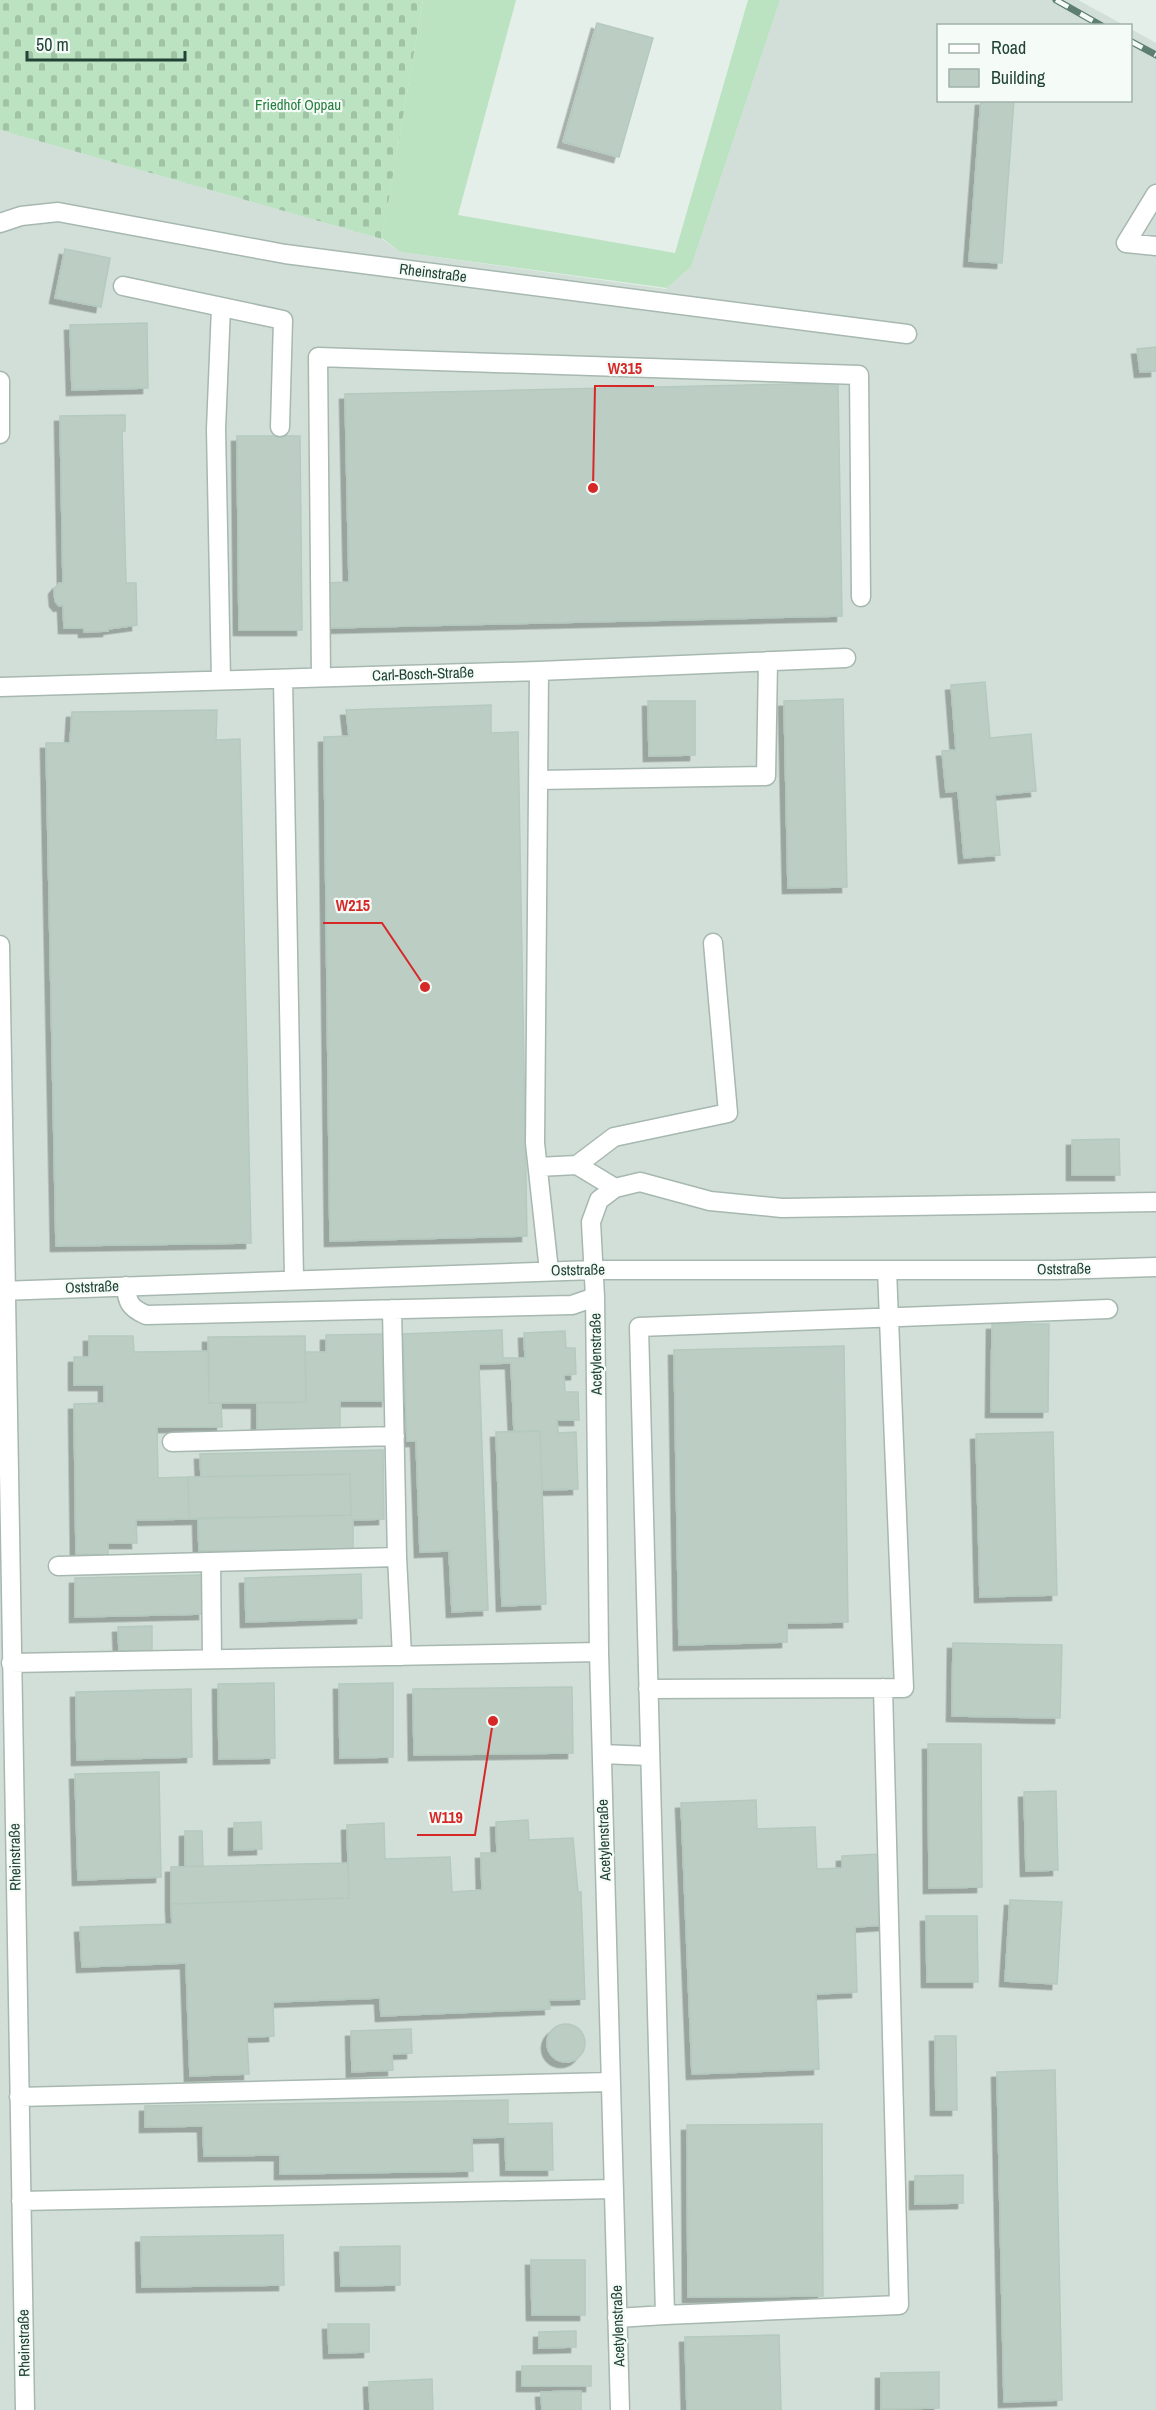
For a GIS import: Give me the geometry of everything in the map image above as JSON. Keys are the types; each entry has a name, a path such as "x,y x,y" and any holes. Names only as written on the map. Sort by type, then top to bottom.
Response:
{"street":[{"path":"1156,194 1126,243 1156,246"},
{"name":"Rheinstraße","path":"0,223 21,216 58,212 285,254 907,334"},
{"path":"123,286 283,320 280,427"},
{"path":"221,307 216,429 221,680"},
{"path":"321,677 318,357 858,375 861,597"},
{"path":"0,381 0,434"},
{"name":"Carl-Bosch-Straße","path":"0,687 539,671 846,658"},
{"path":"538,780 766,776 768,661"},
{"path":"539,671 535,1143 549,1271"},
{"path":"283,679 294,1279"},
{"path":"577,1165 614,1137 728,1113 713,943"},
{"name":"Rheinstraße","path":"0,945 9,2024 19,2097 25,2410"},
{"path":"538,1167 577,1165 615,1188 640,1182 710,1201 782,1208 1156,1202"},
{"name":"Acetylenstraße","path":"615,1188 599,1200 591,1222 595,1297 599,1652 620,2410"},
{"name":"Oststraße","path":"2,1291 594,1270 1156,1267"},
{"path":"648,1689 904,1688 887,1270"},
{"path":"126,1286 127,1300 134,1310 146,1315 572,1305 595,1297"},
{"path":"392,1309 397,1557 402,1656"},
{"path":"665,2314 639,1327 1108,1309"},
{"path":"172,1442 395,1436"},
{"path":"58,1566 397,1557"},
{"path":"211,1562 212,1659"},
{"path":"7,1652 212,1659 599,1652"},
{"path":"618,2318 665,2314 899,2305 883,1688"},
{"path":"602,1754 650,1756"},
{"path":"19,2097 611,2082"},
{"path":"21,2201 614,2188"}],"shaded area":[{"path":"780,0 1078,0 1122,24 937,24 937,102 1132,102 1132,30 1156,43 1156,2410 0,2410 0,130 382,239 400,252 666,289 691,267"}],"green space":[{"name":"Friedhof Oppau","path":"0,0 423,0 382,239 0,130"},
{"path":"423,0 516,0 458,215 675,253 748,0 780,0 691,267 667,288 400,252 382,238"}],"building":[{"path":"597,23 653,38 619,157 563,142"},
{"path":"981,102 1014,102 1002,263 969,261"},
{"path":"65,249 110,258 101,307 55,298"},
{"path":"147,323 148,388 72,390 70,325"},
{"path":"1156,347 1156,371 1140,372 1137,349"},
{"path":"838,383 842,616 327,628 326,583 349,582 345,394"},
{"path":"125,415 125,431 122,431 126,583 136,583 137,625 108,629 108,631 84,632 84,628 64,628 63,605 59,606 55,601 54,589 59,583 63,583 60,416"},
{"path":"237,436 300,436 302,630 239,630"},
{"path":"985,682 990,738 1031,734 1036,791 995,795 1000,855 964,858 958,791 946,792 942,751 956,750 951,685"},
{"path":"843,699 847,887 788,888 784,701"},
{"path":"648,701 695,701 695,755 649,756"},
{"path":"491,705 491,733 518,732 527,1236 330,1241 324,737 349,736 346,710"},
{"path":"217,710 216,740 240,739 251,1243 56,1246 46,743 70,743 72,712"},
{"path":"1119,1139 1120,1175 1072,1175 1072,1140"},
{"path":"992,1324 1049,1324 1048,1412 991,1412"},
{"path":"502,1330 503,1358 525,1358 524,1333 565,1331 566,1348 575,1348 576,1374 564,1375 565,1392 578,1392 579,1420 557,1420 558,1433 576,1432 578,1489 542,1490 540,1431 514,1432 511,1363 479,1364 488,1610 452,1612 449,1551 420,1552 416,1441 407,1441 403,1334"},
{"path":"386,1334 387,1401 340,1401 340,1430 257,1431 257,1403 306,1402 305,1352 326,1352 326,1335"},
{"path":"89,1336 133,1336 134,1352 209,1351 209,1403 221,1403 222,1427 157,1427 158,1478 188,1477 189,1519 136,1520 137,1543 108,1543 108,1554 76,1554 74,1404 104,1403 104,1385 74,1385 74,1357 89,1357"},
{"path":"305,1336 306,1402 209,1403 208,1337"},
{"path":"844,1346 848,1622 787,1623 787,1642 679,1645 674,1350"},
{"path":"540,1431 546,1604 502,1606 496,1432"},
{"path":"1053,1432 1057,1595 980,1597 976,1434"},
{"path":"383,1450 384,1519 353,1520 353,1549 199,1551 198,1518 351,1515 350,1474 201,1477 200,1454"},
{"path":"350,1474 351,1515 189,1519 188,1477"},
{"path":"361,1574 362,1618 246,1622 245,1578"},
{"path":"203,1575 204,1614 75,1617 75,1578"},
{"path":"152,1626 152,1650 119,1651 118,1627"},
{"path":"953,1643 1062,1645 1060,1718 952,1716"},
{"path":"274,1683 275,1758 219,1759 218,1684"},
{"path":"393,1683 393,1757 340,1758 339,1684"},
{"path":"572,1687 573,1753 414,1755 413,1689"},
{"path":"191,1689 192,1757 77,1760 76,1692"},
{"path":"928,1744 981,1744 982,1887 929,1888"},
{"path":"159,1772 161,1877 78,1880 75,1774"},
{"path":"1056,1791 1058,1870 1026,1871 1024,1792"},
{"path":"756,1800 757,1829 815,1827 817,1869 842,1868 842,1856 882,1854 885,1925 855,1927 857,1992 816,1994 819,2069 692,2074 681,1803"},
{"path":"528,1820 529,1840 573,1838 578,1892 581,1892 585,1999 549,2000 550,2009 381,2016 380,1998 273,2002 274,2036 247,2037 249,2074 190,2076 186,1963 82,1967 80,1927 172,1924 171,1904 349,1898 347,1825 384,1823 385,1859 450,1857 452,1892 482,1890 481,1853 497,1853 496,1822"},
{"path":"261,1822 262,1849 234,1850 234,1823"},
{"path":"185,1831 202,1831 203,1866 185,1866"},
{"path":"348,1863 349,1898 171,1904 171,1867"},
{"path":"1010,1900 1062,1902 1057,1984 1005,1981"},
{"path":"926,1916 977,1916 978,1982 927,1982"},
{"path":"566,2024 579,2030 585,2043 579,2056 566,2062 553,2056 547,2043 553,2030"},
{"path":"411,2029 412,2053 392,2054 393,2070 352,2072 351,2031"},
{"path":"935,2036 956,2036 957,2110 936,2110"},
{"path":"1055,2070 1062,2400 1004,2402 997,2072"},
{"path":"508,2100 508,2124 552,2123 553,2170 506,2170 505,2137 472,2138 473,2171 280,2174 280,2155 204,2156 203,2126 145,2127 145,2106"},
{"path":"822,2124 823,2296 688,2297 687,2125"},
{"path":"963,2175 963,2203 915,2204 915,2176"},
{"path":"283,2235 284,2285 142,2287 141,2237"},
{"path":"400,2246 400,2285 341,2286 340,2247"},
{"path":"531,2260 585,2260 585,2315 532,2315"},
{"path":"328,2324 369,2324 369,2352 329,2353"},
{"path":"576,2331 576,2347 539,2348 539,2332"},
{"path":"779,2335 781,2410 687,2410 685,2337"},
{"path":"522,2366 591,2366 591,2386 522,2386"},
{"path":"939,2372 939,2408 881,2409 881,2373"},
{"path":"432,2379 433,2410 370,2410 369,2382"},
{"path":"581,2391 581,2410 542,2410 541,2392"}],"railway":[{"path":"1056,0 1098,24"},
{"path":"1132,42 1156,55"}],"place":[{"name":"W315","path":"593,488"},
{"name":"W215","path":"425,987"},
{"name":"W119","path":"493,1721"}]}
